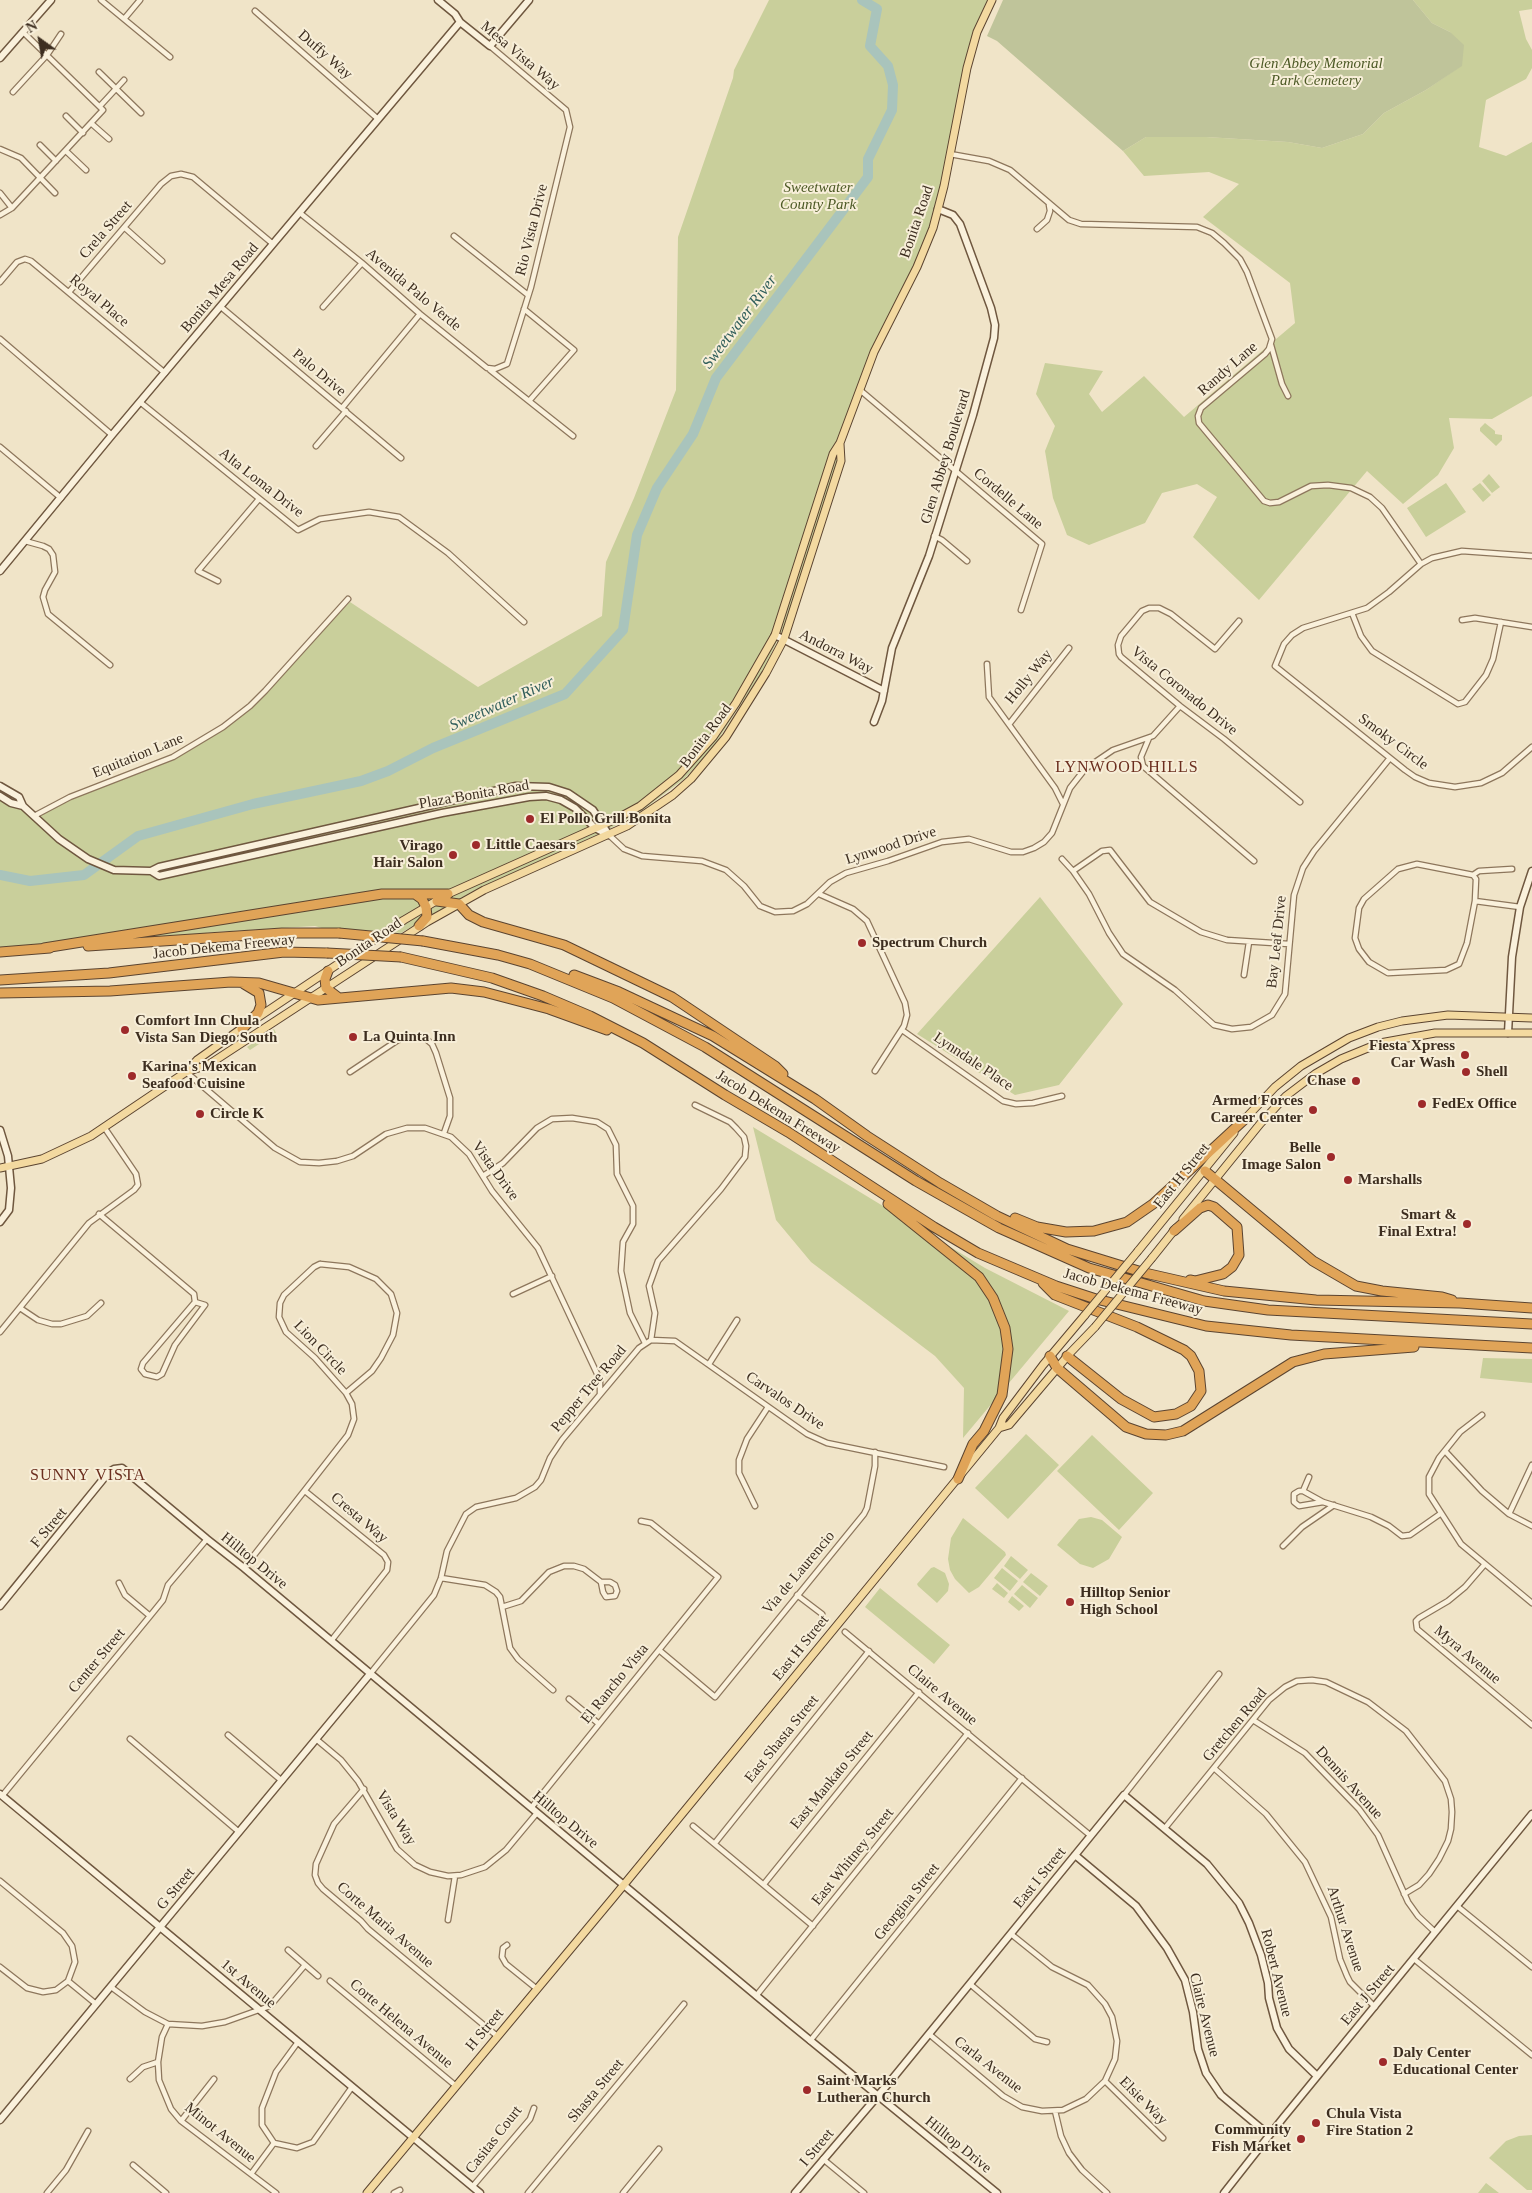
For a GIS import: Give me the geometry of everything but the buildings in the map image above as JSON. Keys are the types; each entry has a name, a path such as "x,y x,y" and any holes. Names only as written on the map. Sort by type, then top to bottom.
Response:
{"highway":[{"path":"44,948 382,894 448,894"},
{"path":"415,894 422,899 426,907 427,917 419,926"},
{"path":"437,901 459,904 469,915 483,922 564,945 672,997 775,1066 791,1084"},
{"name":"Jacob Dekema Freeway","path":"0,952 282,933 339,933 423,941 498,955 530,964 613,998 679,1032 916,1181 999,1228 1089,1268 1204,1301 1268,1310 1532,1324"},
{"name":"Jacob Dekema Freeway","path":"0,980 109,972 274,953 327,953 401,957 483,976 542,996 590,1016 642,1042 725,1095 788,1132 852,1176 978,1252 1037,1278 1096,1299 1206,1326 1291,1336 1532,1348"},
{"path":"530,964 547,966 591,981 713,1036 791,1084 867,1136 964,1196 1011,1222 1067,1249 1145,1273 1224,1291 1292,1298 1460,1303 1532,1308"},
{"path":"328,971 325,979 326,988 336,997 342,999"},
{"path":"0,993 110,991 241,982 259,983 310,998 342,999 451,988 484,992 548,1009 642,1042"},
{"path":"241,982 259,993 261,1004 258,1012 242,1029"},
{"path":"964,1196 1024,1222 1050,1230 1094,1231 1128,1222 1153,1204 1245,1119"},
{"path":"1205,1171 1313,1261 1356,1286 1382,1291 1442,1297 1460,1303"},
{"path":"852,1176 979,1278 993,1298 1006,1328 1008,1350 1002,1395 984,1431 973,1444 958,1479"},
{"path":"1145,1273 1195,1281 1223,1274 1232,1267 1238,1255 1237,1227 1214,1207 1208,1205 1200,1208 1174,1231"},
{"path":"1037,1278 1055,1294 1184,1350 1191,1356 1199,1371 1201,1391 1191,1406 1176,1414 1154,1416 1121,1399 1067,1356"},
{"path":"1050,1356 1057,1368 1126,1427 1146,1434 1166,1435 1183,1431 1293,1362 1324,1354 1457,1345"}],"main road":[{"name":"Bonita Road","path":"0,1168 42,1159 75,1145 186,1072 197,1060 293,994 426,907 448,894 640,806 661,791 697,757 736,702 775,635 832,454 840,443 874,352 922,254 938,209 967,68 977,32 992,0"},
{"name":"Bonita Road","path":"186,1072 208,1065 419,926 484,890 609,835 648,813 673,795 707,761 726,737 749,702 784,639 841,461 840,443"},
{"name":"East H Street","path":"624,1885 958,1479 999,1428 1003,1418 1050,1356 1205,1171 1245,1119 1275,1087 1301,1066 1326,1050 1378,1027 1402,1021 1448,1016 1532,1018"},
{"name":"East H Street","path":"999,1428 1009,1425 1067,1356 1095,1327 1260,1124 1286,1096 1315,1074 1341,1059 1380,1043 1408,1037 1437,1033 1532,1033"},
{"name":"H Street","path":"368,2193 624,1885"}],"street":[{"path":"0,58 51,0"},
{"path":"101,0 170,56"},
{"path":"124,19 140,0"},
{"name":"Mesa Vista Way","path":"438,0 455,14 460,22 566,110"},
{"path":"490,46 529,0"},
{"name":"Duffy Way","path":"255,11 378,119"},
{"name":"Bonita Mesa Road","path":"0,571 460,22"},
{"path":"0,215 12,208 83,134 103,110 24,32"},
{"path":"13,92 47,55 61,34"},
{"path":"99,72 141,114"},
{"path":"100,106 124,80"},
{"name":"Rio Vista Drive","path":"487,368 502,368 507,364 511,356 570,127 566,110"},
{"path":"66,116 83,134"},
{"path":"92,124 109,139"},
{"path":"40,145 56,161"},
{"path":"0,149 21,158 55,193"},
{"path":"66,151 86,170"},
{"name":"Randy Lane","path":"950,154 989,161 1010,170 1065,218 1081,224 1197,227 1212,233 1240,259 1247,272 1270,329 1271,343 1265,354 1201,408 1198,416 1199,423 1259,496 1270,503 1279,502 1311,486 1328,485 1351,488 1370,496 1382,508 1421,564"},
{"name":"Crela Street","path":"69,292 171,176 181,174 193,176 273,244"},
{"path":"0,193 12,208"},
{"path":"1037,229 1047,220 1050,211 1049,204"},
{"name":"Glen Abbey Boulevard","path":"874,722 884,691 892,648 927,562 956,471 994,338 995,324 991,308 960,224 953,215 938,209"},
{"name":"Avenida Palo Verde","path":"300,213 362,263 420,314 573,436"},
{"path":"125,228 162,261"},
{"path":"454,236 528,295"},
{"name":"Royal Place","path":"0,282 15,264 22,260 31,261 164,373"},
{"path":"323,307 362,263"},
{"name":"Palo Drive","path":"221,307 402,458"},
{"path":"524,309 574,350 528,401"},
{"path":"316,446 420,314"},
{"path":"0,339 112,435"},
{"path":"1271,343 1282,384 1288,396"},
{"name":"Cordelle Lane","path":"860,390 1042,544 1021,610"},
{"name":"Alta Loma Drive","path":"140,402 298,530 320,519 369,512 399,517 448,553 524,622"},
{"path":"0,447 61,498"},
{"path":"218,581 198,570 259,499"},
{"path":"934,536 942,540 967,561"},
{"path":"25,541 43,546 49,549 53,555 55,572 43,597 48,614 110,665"},
{"path":"1501,622 1493,659 1486,675 1465,702 1458,704 1372,651 1361,636 1352,613 1376,603 1421,564 1438,556 1462,551 1532,556"},
{"name":"Equitation Lane","path":"34,816 70,796 172,757 223,727 250,706 265,691 348,599"},
{"name":"Vista Coronado Drive","path":"1239,621 1215,649 1170,614 1156,607 1149,608 1142,611 1121,636 1118,645 1121,657 1300,802"},
{"name":"Smoky Circle","path":"1352,613 1308,626 1292,634 1284,644 1276,666 1390,758 1422,781 1436,785 1458,787 1481,783 1496,777 1532,747"},
{"path":"1462,620 1475,618 1532,627"},
{"name":"Andorra Way","path":"775,635 884,691"},
{"name":"Holly Way","path":"1010,723 1069,648"},
{"name":"Holly Way","path":"987,664 989,697 1010,723 1055,788 1063,804"},
{"name":"Lynwood Drive","path":"609,835 624,850 642,856 702,861 726,870 744,886 756,902 770,911 787,912 799,910 846,872 888,861 942,842 969,840 1006,851 1029,850 1044,842 1052,833 1063,804 1075,782 1098,759 1121,746 1149,738 1157,733 1180,706"},
{"path":"1149,738 1141,757 1143,766 1254,861"},
{"name":"Bay Leaf Drive","path":"1062,859 1074,871 1123,954 1175,990 1207,1020 1220,1027 1239,1029 1251,1027 1264,1021 1276,1010 1285,994 1294,895 1303,868 1314,851 1390,758"},
{"name":"Plaza Bonita Road","path":"0,786 19,797 22,806"},
{"name":"Plaza Bonita Road","path":"0,796 11,803 22,806 59,839 100,865 124,871 152,871 159,867 516,786 549,787 568,793 593,810 604,824 609,835"},
{"name":"Plaza Bonita Road","path":"152,871 159,876 442,813 529,796 546,796 561,800 575,808 595,828 609,835"},
{"path":"1074,871 1102,851 1110,850 1142,894 1160,910 1205,934 1222,939 1289,944"},
{"path":"1473,874 1476,879 1475,901 1464,955 1459,964 1446,970 1388,973 1369,962 1357,944 1356,919 1359,908 1364,900 1398,869 1417,864 1473,874 1479,871 1512,869"},
{"path":"1508,1033 1512,957 1520,907 1532,871"},
{"path":"819,894 853,909 870,926 905,1003 906,1018 902,1030 875,1071"},
{"path":"1475,901 1520,907"},
{"path":"1244,975 1249,942"},
{"name":"Lynndale Place","path":"902,1030 1003,1101 1016,1104 1034,1103 1062,1096"},
{"path":"186,1072 275,1148 300,1162 319,1163 337,1161 353,1156 386,1134 407,1128 425,1128 444,1133 450,1116 450,1098 436,1053 432,1044 426,1039 414,1036 398,1040 350,1072"},
{"path":"651,1340 655,1313 649,1286 658,1261 721,1189 745,1157 746,1146 744,1137 736,1128 730,1122 695,1105"},
{"path":"483,1176 503,1162 537,1128 552,1119 572,1118 597,1122 608,1129 616,1145 617,1174 633,1206 633,1224 623,1242 621,1271 630,1313 645,1343"},
{"path":"0,1332 89,1223 134,1190 138,1181 136,1174 104,1127"},
{"path":"0,1130 8,1156 10,1198 9,1210 0,1222"},
{"name":"Vista Drive","path":"444,1133 462,1146 502,1203 534,1241 600,1380 600,1396"},
{"path":"100,1214 194,1294 195,1302 141,1367 143,1372 151,1377 161,1376 175,1346 205,1305 195,1302"},
{"name":"Lion Circle","path":"244,1568 348,1435 354,1419 352,1404 346,1394 315,1358 286,1332 279,1317 280,1303 284,1295 314,1267 320,1264 349,1267 376,1279 391,1294 397,1313 393,1336 381,1358 372,1371 346,1394"},
{"path":"513,1294 552,1276"},
{"path":"20,1308 38,1320 52,1324 61,1324 86,1316 101,1303"},
{"path":"709,1364 736,1320"},
{"name":"Pepper Tree Road","path":"370,1674 434,1595 441,1578 447,1551 466,1514 476,1507 516,1498 532,1490 541,1480 558,1446 645,1343 651,1340"},
{"name":"Carvalos Drive","path":"651,1340 675,1341 807,1434 827,1443 944,1467"},
{"path":"755,1506 739,1472 738,1460 746,1438 768,1407"},
{"path":"1482,1415 1460,1432 1430,1473 1427,1486 1430,1498 1461,1544 1532,1603"},
{"path":"1445,1451 1482,1491 1509,1514 1532,1526"},
{"name":"Via de Laurencio","path":"659,1650 715,1697 864,1514 871,1488 875,1452"},
{"path":"1509,1514 1532,1465"},
{"name":"Hilltop Drive","path":"118,1467 244,1568 810,2041 997,2193"},
{"name":"F Street","path":"0,1606 109,1472 118,1467"},
{"path":"1303,1491 1309,1477"},
{"name":"Cresta Way","path":"306,1491 384,1555 388,1562 387,1570 331,1641"},
{"path":"1323,1502 1299,1506 1294,1502 1294,1494 1303,1491 1323,1502 1370,1517 1389,1526 1402,1536 1410,1536 1440,1514"},
{"path":"1283,1546 1302,1527 1334,1505"},
{"name":"El Rancho Vista","path":"531,1808 718,1577 651,1523 641,1521"},
{"name":"Center Street","path":"1,1795 150,1616 162,1600 168,1586 207,1540"},
{"name":"Myra Avenue","path":"1485,1564 1465,1587 1448,1601 1419,1618 1416,1625 1424,1636 1532,1725"},
{"path":"502,1607 522,1600 549,1572 564,1566 579,1567 601,1582"},
{"path":"441,1578 489,1587 500,1597 510,1648 518,1659 553,1690"},
{"path":"119,1583 125,1595 150,1616"},
{"path":"797,1595 822,1614"},
{"name":"Claire Avenue","path":"846,1632 1091,1836"},
{"name":"East Shasta Street","path":"715,1843 869,1651"},
{"name":"G Street","path":"0,2120 370,1674"},
{"name":"East I Street","path":"878,2096 1091,1836 1219,1674"},
{"name":"Gretchen Road","path":"1165,1828 1215,1769 1269,1700 1285,1687 1298,1681 1324,1681 1368,1702 1406,1731 1445,1781 1451,1799 1451,1829 1442,1854 1419,1885 1404,1894"},
{"name":"East Mankato Street","path":"764,1884 919,1692"},
{"path":"569,1699 599,1724"},
{"name":"Dennis Avenue","path":"1253,1720 1305,1753 1360,1809 1378,1835 1404,1894 1418,1916 1435,1932"},
{"name":"East Whitney Street","path":"756,1996 968,1733"},
{"path":"228,1735 282,1781"},
{"name":"Vista Way","path":"316,1739 341,1760 364,1789 393,1842 402,1853 425,1870 442,1875 455,1876 475,1872 495,1861 537,1813"},
{"path":"130,1740 239,1832"},
{"name":"Arthur Avenue","path":"1215,1769 1266,1814 1305,1862 1331,1917 1340,1959 1347,1976 1350,1982 1374,2007"},
{"name":"Georgina Street","path":"810,2041 1022,1778"},
{"name":"Corte Maria Avenue","path":"364,1789 334,1824 316,1864 315,1872 318,1883 361,1921 368,1930 497,2036"},
{"name":"Robert Avenue","path":"1124,1794 1207,1864 1239,1903 1258,1947 1277,2028 1289,2049 1317,2076"},
{"name":"1st Avenue","path":"1,1795 477,2191"},
{"name":"East J Street","path":"1224,2193 1269,2135 1532,1814"},
{"path":"693,1826 814,1926"},
{"name":"Claire Avenue","path":"1075,1855 1136,1906 1168,1948 1185,1980 1193,2012 1200,2056 1209,2078 1221,2095 1269,2135"},
{"path":"448,1920 455,1876"},
{"path":"0,1881 66,1937 74,1957 74,1967 68,1981 56,1990 36,1991 22,1984 0,1967"},
{"path":"1457,1906 1532,1967"},
{"path":"1011,1934 1052,1967 1088,1985 1105,2004 1112,2017 1117,2042 1114,2060 1105,2081 1086,2100 1064,2110 1055,2111 1061,2136 1069,2153 1082,2170 1107,2193"},
{"path":"507,1945 503,1948 502,1958 506,1964 537,1989"},
{"path":"288,1950 318,1976"},
{"path":"1414,1958 1532,2056"},
{"path":"111,1987 144,2012 168,2024 188,2027 210,2025 270,2006 305,1965"},
{"path":"68,1981 96,2004"},
{"name":"Corte Helena Avenue","path":"330,1981 456,2086"},
{"path":"970,1984 1035,2039 1047,2042"},
{"name":"Shasta Street","path":"528,2193 684,2004"},
{"name":"Minot Avenue","path":"168,2024 162,2037 158,2062 159,2080 171,2109 180,2120 276,2193"},
{"name":"Carla Avenue","path":"929,2034 1012,2102 1032,2110 1055,2111"},
{"path":"298,2042 276,2072 262,2108 262,2125 274,2143 297,2148 313,2142 352,2087"},
{"path":"130,2079 144,2066 158,2062"},
{"path":"180,2120 214,2079"},
{"name":"Elsie Way","path":"1105,2081 1163,2138"},
{"name":"I Street","path":"795,2193 878,2096"},
{"name":"Casitas Court","path":"477,2191 530,2119 534,2108"},
{"path":"48,2193 66,2170 88,2131"},
{"path":"251,2174 274,2143"},
{"path":"623,2193 659,2149"},
{"path":"823,2159 864,2193"},
{"path":"133,2165 166,2193"},
{"path":"394,2193 400,2190"}],"green space":[{"name":"Sweetwater County Park","path":"769,0 991,0 981,24 933,225 875,351 840,451 788,619 763,670 712,749 684,779 640,812 607,830 473,891 401,933 378,931 339,933 315,926 214,932 151,940 0,952 0,790 36,817 71,796 170,758 241,715 350,602 478,687 602,616 606,562 634,498 676,390 678,237 733,78 734,70"},
{"name":"Glen Abbey Memorial Park Cemetery","path":"1003,0 1413,0 1432,23 1450,32 1464,45 1462,66 1426,90 1384,113 1363,134 1322,148 1288,142 1206,137 1146,137 1123,151 997,41 987,36"},
{"path":"1413,0 1532,0 1532,9 1519,11 1526,39 1532,50 1532,68 1526,79 1486,100 1479,147 1506,156 1532,142 1532,396 1492,419 1449,418 1454,448 1438,475 1403,504 1367,471 1259,600 1193,537 1217,497 1197,484 1162,493 1145,523 1089,545 1067,535 1053,498 1045,451 1055,426 1036,394 1045,363 1103,371 1089,394 1102,412 1144,376 1184,417 1295,323 1290,283 1203,217 1239,184 1209,172 1144,176 1123,151 1146,137 1206,137 1288,142 1322,148 1363,134 1384,113 1426,90 1462,65 1450,32 1432,23"},
{"path":"1485,423 1495,431 1495,434 1502,435 1502,440 1496,446 1480,431 1480,428"},
{"path":"1489,474 1500,487 1492,493 1482,481"},
{"path":"1446,483 1466,512 1426,537 1407,508"},
{"path":"1480,483 1491,495 1483,502 1472,489"},
{"path":"1040,897 1123,1004 1059,1085 1015,1095 917,1034"},
{"path":"274,1029 276,1033 250,1050 247,1047"},
{"path":"753,1127 985,1268 1069,1311 963,1438 964,1388 935,1356 811,1262 776,1220"},
{"path":"1483,1358 1532,1359 1532,1383 1480,1378"},
{"path":"1026,1434 1059,1465 1008,1519 975,1488"},
{"path":"1092,1435 1153,1493 1119,1530 1057,1471"},
{"path":"1091,1517 1102,1520 1122,1537 1109,1559 1093,1568 1080,1564 1057,1545 1079,1519"},
{"path":"963,1518 1005,1552 1006,1555 979,1587 969,1593 955,1579 950,1570 948,1559 951,1538"},
{"path":"1011,1556 1028,1570 1020,1579 1004,1566"},
{"path":"934,1567 945,1573 949,1584 948,1591 937,1603 917,1584"},
{"path":"1002,1568 1018,1581 1010,1591 994,1578"},
{"path":"1031,1573 1048,1586 1040,1596 1023,1582"},
{"path":"997,1583 1008,1593 1004,1598 992,1589"},
{"path":"1022,1585 1038,1598 1030,1608 1014,1594"},
{"path":"880,1588 950,1645 934,1664 865,1607"},
{"path":"1012,1596 1024,1606 1019,1611 1008,1602"},
{"path":"1532,2135 1532,2190 1527,2190 1489,2158 1506,2141 1519,2136"},
{"path":"1486,2183 1499,2193 1478,2193"}],"waterway":[{"name":"Sweetwater River","path":"0,875 30,881 84,875 138,836 253,804 361,781 388,771 433,748 565,694 623,630 637,535 657,488 693,434 716,378 868,177 868,159 892,110 893,85 888,66 870,46 877,9 862,0"}],"place":[{"name":"El Pollo Grill Bonita","path":"530,819"},
{"name":"Little Caesars","path":"476,845"},
{"name":"Virago Hair Salon","path":"453,855"},
{"name":"Spectrum Church","path":"862,943"},
{"name":"Comfort Inn Chula Vista San Diego South","path":"125,1030"},
{"name":"La Quinta Inn","path":"353,1037"},
{"name":"Fiesta Xpress Car Wash","path":"1465,1055"},
{"name":"Shell","path":"1466,1072"},
{"name":"Karina's Mexican Seafood Cuisine","path":"132,1076"},
{"name":"Chase","path":"1356,1081"},
{"name":"FedEx Office","path":"1422,1104"},
{"name":"Armed Forces Career Center","path":"1313,1110"},
{"name":"Circle K","path":"200,1114"},
{"name":"Belle Image Salon","path":"1331,1157"},
{"name":"Marshalls","path":"1348,1180"},
{"name":"Smart & Final Extra!","path":"1467,1224"},
{"name":"Hilltop Senior High School","path":"1070,1602"},
{"name":"Daly Center Educational Center","path":"1383,2062"},
{"name":"Saint Marks Lutheran Church","path":"807,2090"},
{"name":"Chula Vista Fire Station 2","path":"1316,2123"},
{"name":"Community Fish Market","path":"1301,2139"}],"district":[{"name":"LYNWOOD HILLS","path":"1127,768"},
{"name":"SUNNY VISTA","path":"88,1476"}]}
